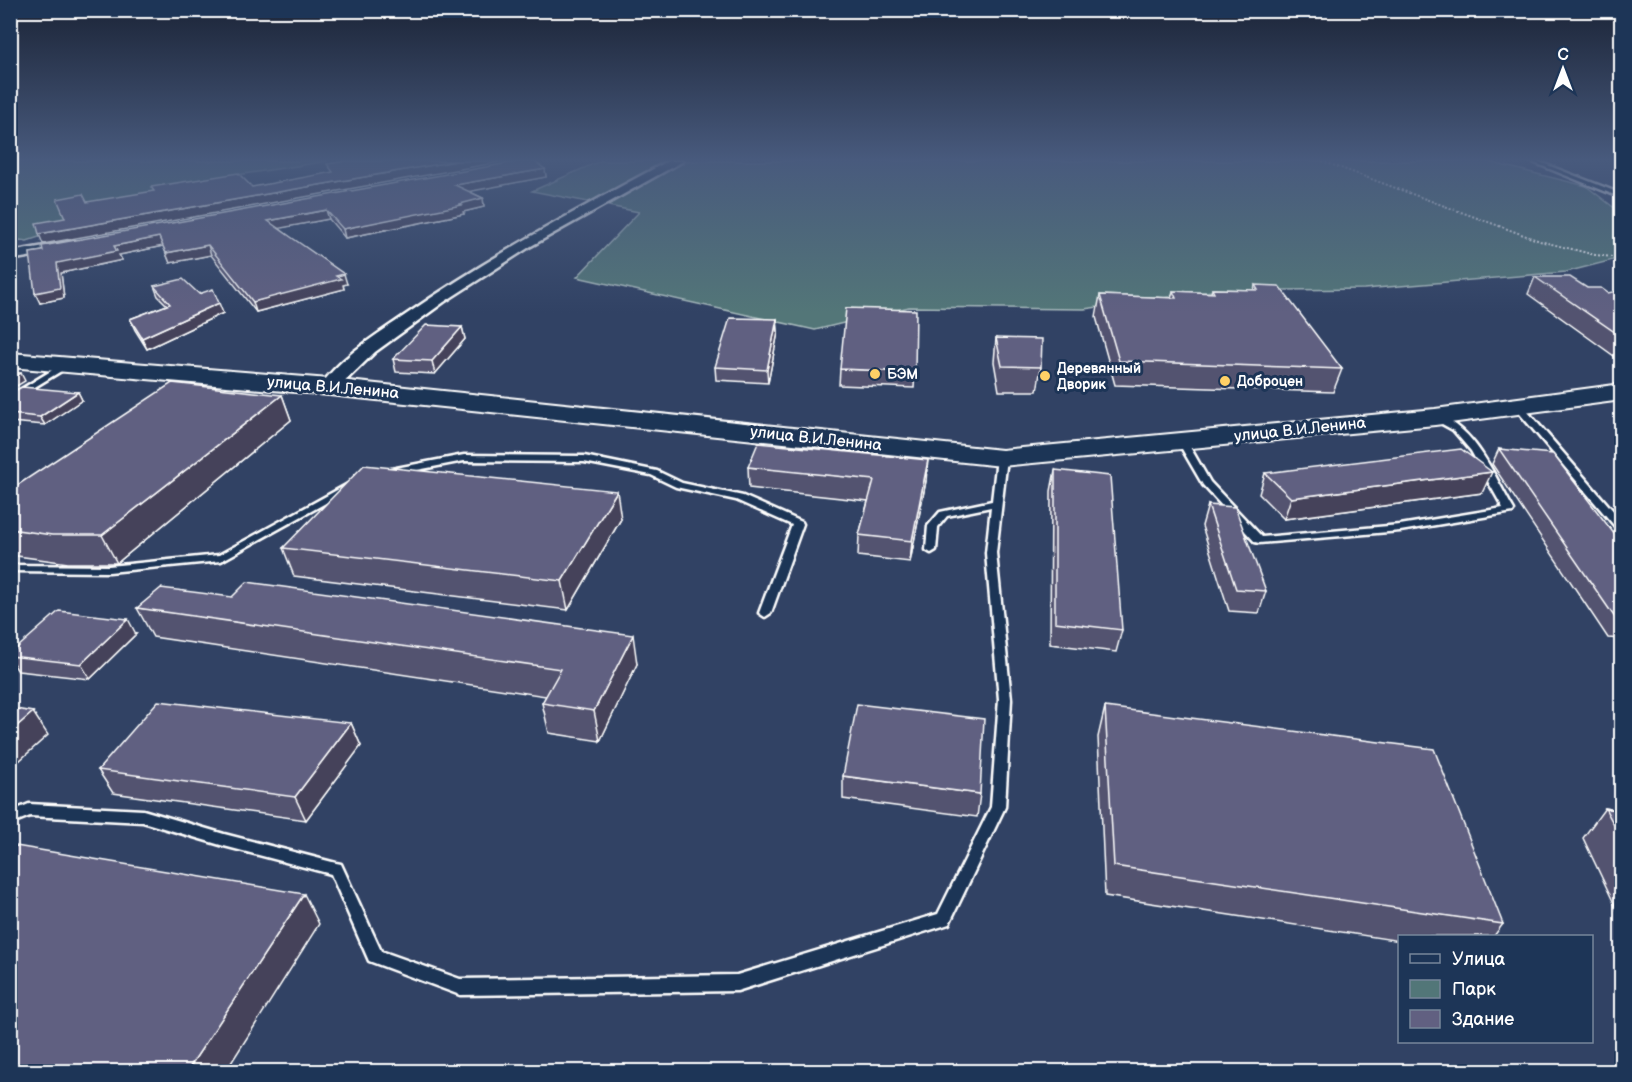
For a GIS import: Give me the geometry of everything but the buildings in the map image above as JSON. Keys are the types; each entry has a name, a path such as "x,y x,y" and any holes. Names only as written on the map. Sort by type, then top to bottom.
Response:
{"main road":[{"name":"улица В.И.Ленина","path":"10,360 181,378 329,387 1002,458 1435,417 1622,392"}],"street":[{"path":"329,387 369,348 439,299 526,243 584,211"},
{"path":"10,256 93,242"}],"lane":[{"path":"10,400 67,365"},
{"path":"1518,406 1622,528"},
{"path":"1183,442 1206,483 1259,540 1400,528 1509,510 1475,450 1456,428 1435,417"},
{"path":"378,474 465,458 584,459 654,473 679,485 739,498 798,524 765,614"},
{"path":"10,818 29,810 143,816 336,869 375,956 460,987 737,983 943,919 998,807 1005,699 991,553 1002,458"},
{"path":"10,568 109,569 221,558 358,481"},
{"path":"931,550 933,526 944,514 997,503"}],"path":[{"path":"1460,211 1540,241 1595,255 1622,258"}],"green space":[{"path":"11,211 116,211 27,241 11,239"},
{"path":"636,211 1619,211 1621,213 1621,258 1566,272 1364,289 1212,291 1084,309 909,307 815,330 577,277 639,212"}],"place":[{"name":"БЭМ","path":"875,374"},
{"name":"Деревянный Дворик","path":"1045,376"},
{"name":"Доброцен","path":"1225,381"}]}
